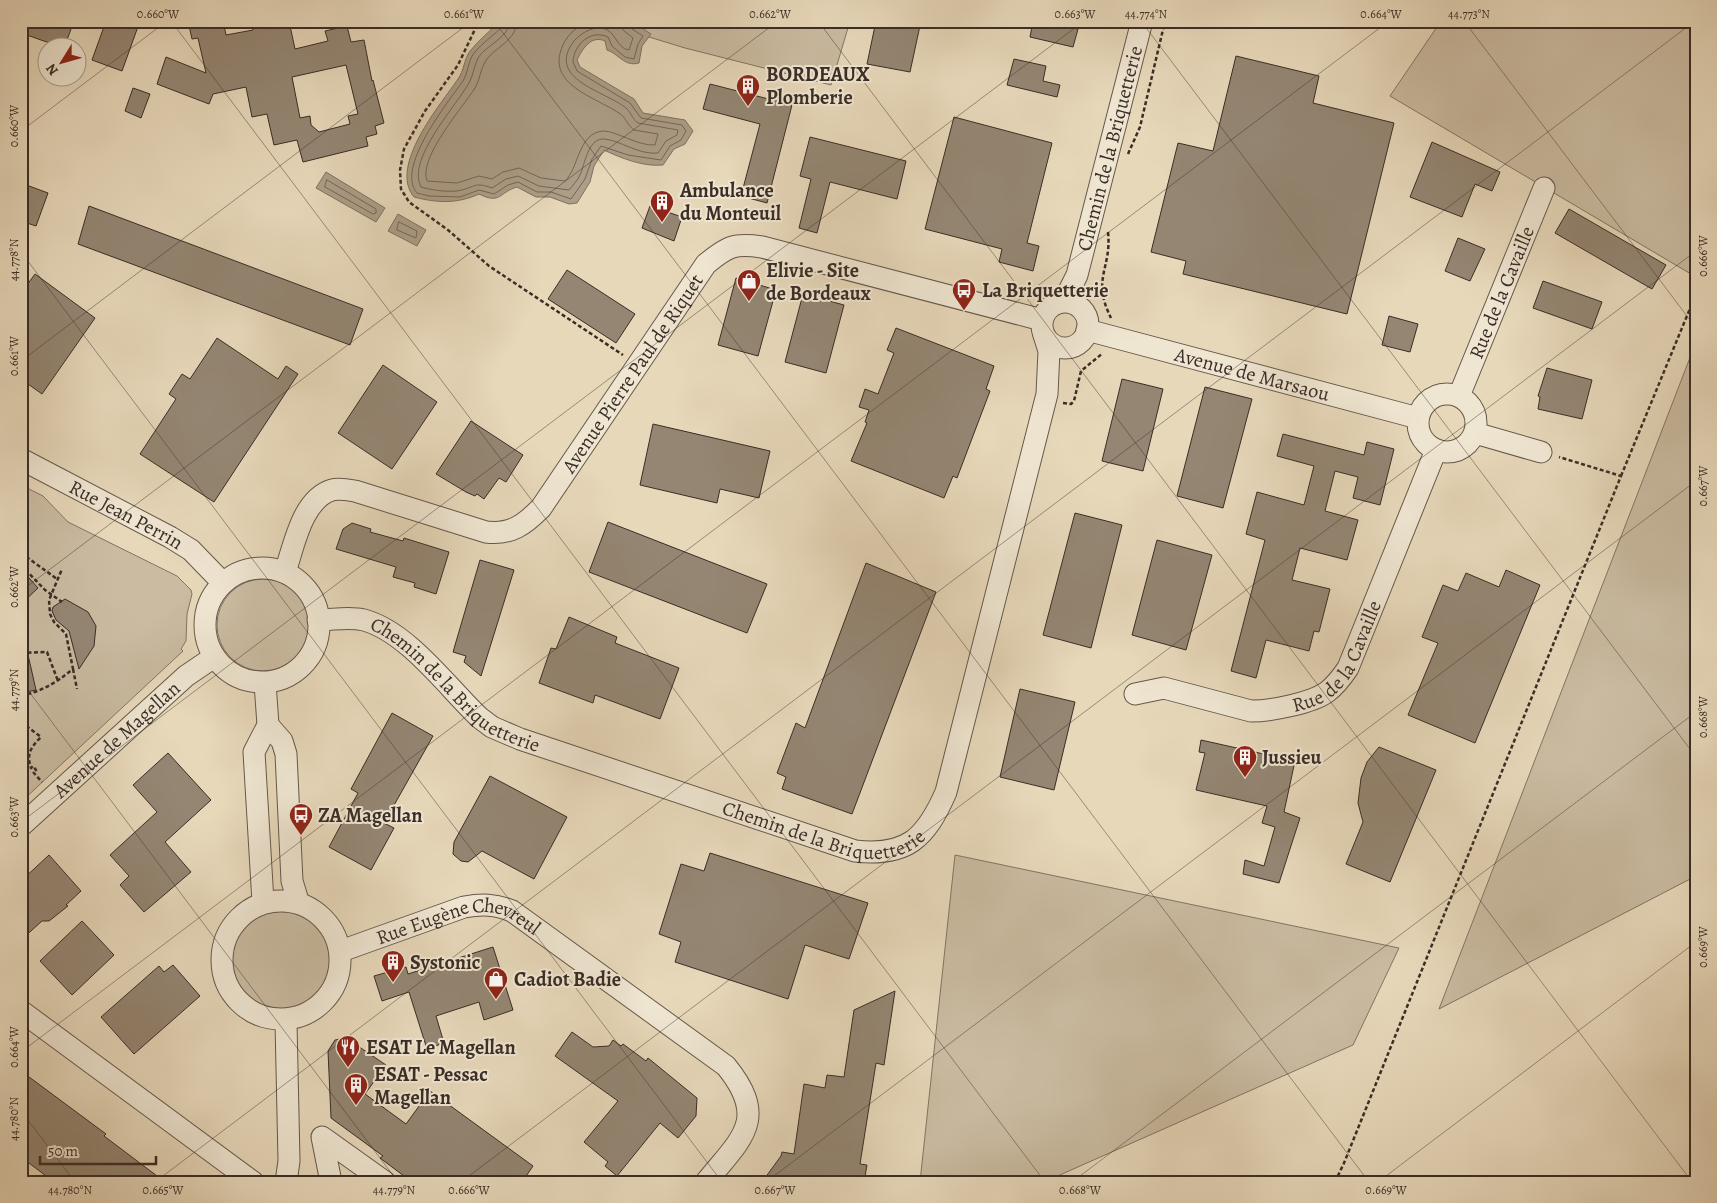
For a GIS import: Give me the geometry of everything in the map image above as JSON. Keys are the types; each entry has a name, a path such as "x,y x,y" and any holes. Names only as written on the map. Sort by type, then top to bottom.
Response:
{"street":[{"name":"Chemin de la Briquetterie","path":"318,620 350,618 364,620 382,628 412,650 480,718 492,727 520,739 855,851 878,854 905,846 925,831 937,813 946,792 1047,394 1049,351 1043,328 1045,312 1058,303 1069,291 1077,275 1142,21"},
{"name":"Rue de la Cavaille","path":"1459,396 1544,188"},
{"name":"Avenue Pierre Paul de Riquet","path":"285,572 305,516 321,496 333,490 356,490 486,532 499,533 525,524 541,508 706,264 722,250 741,244 762,247 1043,328"},
{"name":"Chemin de la Briquetterie","path":"1047,394 1082,329 1077,275"},
{"path":"1043,328 1054,345 1061,348 1082,329 1072,303 1058,303"},
{"name":"Avenue de Marsaou","path":"1082,329 1418,418"},
{"path":"1442,394 1459,396 1472,408 1476,424 1474,432 1463,447 1455,451 1436,450 1421,438 1418,418 1421,410 1433,397 1442,394"},
{"path":"1474,432 1540,452"},
{"name":"Rue de la Cavaille","path":"1135,694 1164,688 1251,711 1263,711 1307,700 1326,692 1340,681 1348,668 1436,450"},
{"name":"Rue Jean Perrin","path":"21,459 170,537 191,550 222,582"},
{"path":"264,567 285,572 297,578 316,602 320,632 311,657 291,676 265,683 236,677 214,657 204,632 207,604 222,582 244,569 264,567"},
{"name":"Avenue de Magellan","path":"21,826 186,676 214,657"},
{"path":"263,902 254,752 268,725 265,683"},
{"path":"268,725 282,742 286,754 292,881 298,901"},
{"path":"298,901 314,910 330,926 341,951 338,981 321,1006 304,1016 286,1022 253,1014 231,993 221,965 226,935 245,912 263,902 298,901"},
{"name":"Rue Eugène Chevreul","path":"341,951 464,907 489,904 512,911 726,1066 740,1083 749,1103 749,1120 739,1141 706,1182"},
{"path":"21,1011 253,1182"},
{"path":"286,1022 289,1162 286,1182"},
{"path":"331,1182 322,1137 385,1182"}],"path":[{"path":"464,21 477,25"},
{"path":"484,21 477,25 458,65 425,111 404,149 400,170 402,189 409,202 448,230 489,266 639,364"},
{"path":"1335,1182 1696,294"},
{"path":"1540,452 1622,476"},
{"path":"21,553 57,579"},
{"path":"21,564 50,594 62,602"},
{"path":"62,569 50,594 50,614 59,628 66,634 78,689"},
{"path":"21,653 47,652 58,681"},
{"path":"21,696 39,692 58,681 73,669"},
{"path":"21,722 41,738 31,748 30,768 33,766 36,770 33,772 55,796"}],"shaded area":[{"path":"597,21 850,21 831,85 685,48"},
{"path":"1441,21 1696,21 1696,277 1390,96"},
{"path":"1696,342 1696,876 1439,1009"},
{"path":"21,485 43,496 68,522 177,576 191,590 192,594 187,614 186,641 181,649 183,651 21,802"},
{"path":"263,579 281,582 296,592 306,607 309,625 306,643 296,658 281,668 263,671 245,668 230,658 220,643 217,625 220,607 230,592 245,582"},
{"path":"955,855 1399,948 1353,1045 1044,1182 920,1182"},
{"path":"282,911 301,915 317,926 328,942 332,961 328,980 317,996 301,1007 282,1011 263,1007 247,996 236,980 232,961 236,942 247,926 263,915"}],"water":[{"path":"500,21 631,21 651,34 642,46 639,63 625,62 607,50 605,41 600,40 592,41 588,44 577,60 580,67 634,99 643,113 685,120 693,131 685,144 674,149 663,165 640,163 604,150 594,166 590,182 577,203 569,204 550,197 536,197 517,187 496,198 479,194 463,200 447,202 414,197 408,184 408,169 412,153 420,136 460,76 470,51"},
{"path":"326,172 385,208 376,222 316,188"},
{"path":"398,214 426,230 417,246 388,231"}],"building":[{"path":"21,21 74,21 68,38 38,39 21,33"},
{"path":"106,21 140,21 122,71 92,60"},
{"path":"188,21 223,21 226,35 253,30 251,21 289,21 295,49 328,41 325,31 347,26 351,42 364,40 372,81 384,123 375,126 377,134 366,137 368,146 303,162 297,140 274,145 267,114 252,117 246,87 213,94 209,104 157,84 166,57 206,73 198,38 192,39","holes":["346,65 358,114 348,116 350,124 319,132 311,125 310,116 300,118 292,77"]},
{"path":"876,21 921,21 910,72 867,64"},
{"path":"1033,21 1078,29 1073,47 1030,37"},
{"path":"1236,56 1319,76 1313,103 1394,123 1347,314 1183,274 1186,261 1151,252 1178,143 1213,151"},
{"path":"1014,59 1046,66 1043,81 1060,85 1057,97 1007,85"},
{"path":"710,84 792,105 767,203 741,196 760,124 703,109"},
{"path":"133,88 150,94 141,118 125,111"},
{"path":"954,117 1052,143 1027,243 1039,246 1033,271 999,262 1002,249 925,229"},
{"path":"810,137 906,161 897,199 830,182 817,233 799,228 811,179 800,176"},
{"path":"1432,142 1500,172 1492,191 1475,184 1462,217 1410,197"},
{"path":"21,183 48,193 36,226 21,221"},
{"path":"89,206 363,309 350,345 78,244"},
{"name":"Ambulance du Monteuil","path":"650,206 682,217 674,241 642,228"},
{"path":"1569,209 1666,265 1652,289 1555,233"},
{"path":"1458,238 1485,249 1470,281 1445,271"},
{"path":"567,270 635,314 616,343 548,299"},
{"path":"35,274 95,318 42,394 21,379 21,293"},
{"path":"736,278 776,290 758,356 718,345"},
{"path":"1543,281 1602,302 1592,329 1533,308"},
{"path":"803,294 844,305 826,373 785,362"},
{"path":"1389,316 1418,324 1410,352 1382,345"},
{"path":"896,328 994,366 986,389 990,391 957,478 953,476 944,498 851,461 867,423 865,422 869,410 859,407 865,389 878,394 894,353 887,350"},
{"path":"217,338 278,379 286,366 298,374 214,502 140,454 176,399 169,394 182,374 190,379"},
{"path":"383,365 437,402 392,469 338,433"},
{"path":"1547,368 1592,380 1582,419 1538,409 1540,397 1538,396"},
{"path":"1122,379 1163,389 1143,471 1102,461"},
{"path":"1205,387 1252,399 1223,508 1177,496"},
{"path":"471,421 523,455 506,482 499,478 484,499 477,494 475,496 466,492 436,474"},
{"path":"653,424 770,451 759,498 720,489 717,503 640,485"},
{"path":"1283,434 1364,455 1367,442 1394,449 1380,505 1353,498 1358,477 1335,471 1325,511 1358,520 1347,560 1300,548 1292,580 1330,589 1319,632 1314,631 1309,651 1266,640 1256,678 1231,671 1265,540 1246,534 1257,492 1304,505 1314,466 1277,456"},
{"path":"1075,513 1122,525 1091,648 1043,635"},
{"path":"608,522 767,584 747,633 589,572"},
{"path":"352,523 371,529 370,532 403,541 404,538 449,552 436,594 414,587 415,583 393,577 396,567 336,549 343,529"},
{"path":"1157,540 1212,555 1186,650 1132,635"},
{"path":"480,560 514,570 481,676 464,662 466,656 453,652"},
{"path":"866,563 936,592 852,814 782,789 786,777 777,773 796,723 805,728"},
{"path":"21,569 38,588 21,604"},
{"path":"1506,570 1540,585 1475,743 1408,715 1438,643 1422,637 1443,585 1458,591 1466,573 1499,587"},
{"path":"65,599 88,612 96,626 94,646 79,669 69,631 56,620 52,611 53,607"},
{"path":"569,617 617,637 615,643 679,668 660,719 595,695 593,703 539,683 551,648 556,649"},
{"path":"26,646 36,690 21,693 21,647"},
{"path":"1020,689 1075,702 1054,790 1000,777"},
{"path":"392,713 433,736 384,823 394,828 371,870 329,847 358,793 351,789"},
{"path":"1201,740 1295,761 1284,812 1300,818 1279,883 1243,874 1245,860 1264,866 1275,827 1262,823 1267,806 1196,790 1205,753 1199,752"},
{"path":"1379,747 1436,770 1390,882 1346,864 1363,822 1358,803 1361,778 1367,762"},
{"path":"168,753 211,800 165,842 191,872 144,912 120,885 129,876 110,855 157,812 133,785"},
{"path":"490,776 567,817 534,879 482,851 468,862 461,861 453,854 454,842"},
{"path":"710,853 868,903 849,959 805,945 788,999 675,962 681,942 659,934 681,864 704,871"},
{"path":"49,855 81,891 66,905 68,906 49,921 42,921 21,940 21,881"},
{"path":"82,921 114,955 72,995 40,961"},
{"path":"493,947 513,1010 484,1020 479,1002 436,1016 444,1043 427,1049 409,992 382,1001 374,976 406,967 408,974"},
{"path":"173,965 200,996 134,1054 101,1017 159,966 164,972"},
{"path":"895,991 884,1065 876,1063 860,1164 867,1165 864,1182 762,1182 782,1152 794,1154 804,1084 825,1088 827,1075 844,1077 854,1010"},
{"path":"572,1032 593,1047 609,1046 613,1040 621,1046 623,1044 646,1061 648,1058 697,1098 696,1116 678,1138 660,1123 617,1176 605,1166 608,1162 584,1142 618,1101 555,1056"},
{"name":"ESAT - Pessac Magellan","path":"346,1038 386,1065 365,1094 406,1124 430,1091 533,1166 522,1182 412,1182 380,1158 383,1156 331,1118 328,1051 335,1040"},
{"path":"21,1071 106,1134 104,1136 165,1182 54,1182 21,1157"}],"place":[{"name":"BORDEAUX Plomberie","path":"748,107"},
{"name":"Ambulance du Monteuil","path":"662,223"},
{"name":"Elivie - Site de Bordeaux","path":"749,302"},
{"name":"La Briquetterie","path":"964,311"},
{"name":"Jussieu","path":"1245,778"},
{"name":"ZA Magellan","path":"301,836"},
{"name":"Systonic","path":"393,983"},
{"name":"Cadiot Badie","path":"496,1000"},
{"name":"ESAT Le Magellan","path":"348,1068"},
{"name":"ESAT - Pessac Magellan","path":"356,1106"}]}
